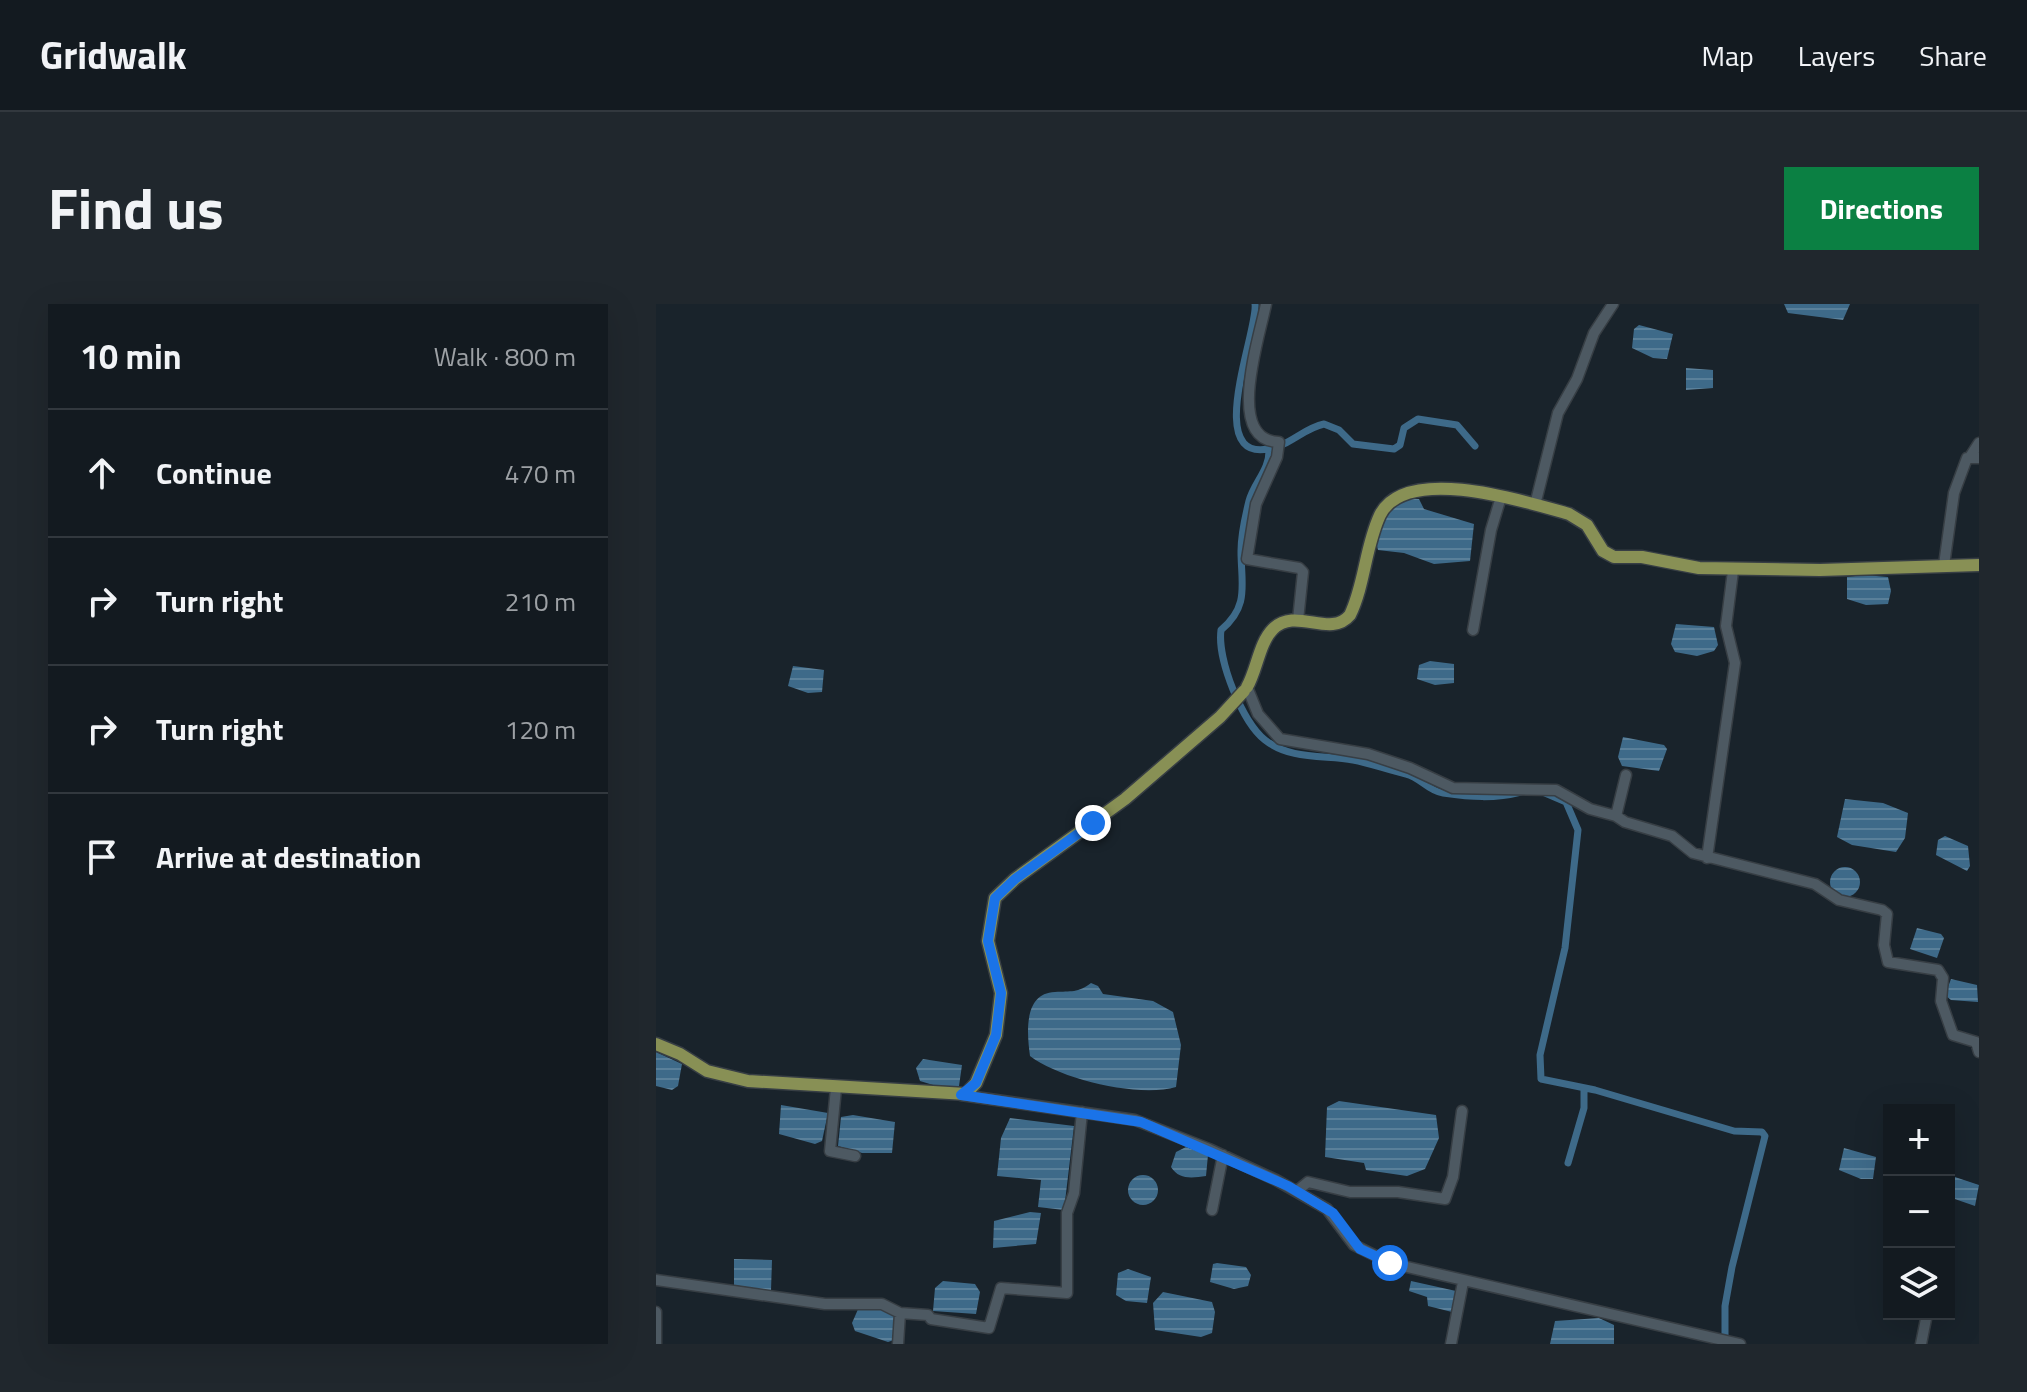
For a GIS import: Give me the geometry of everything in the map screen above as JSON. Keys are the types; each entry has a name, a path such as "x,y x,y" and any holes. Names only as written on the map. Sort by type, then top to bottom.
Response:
{"main road":[{"path":"656,1044 713,1073 784,1086 961,1095 976,1083 996,1035 1001,993 988,941 995,898 1015,879 1125,799 1230,707 1246,689 1273,628 1291,619 1334,625 1343,623 1350,615 1380,515 1392,499 1442,487 1501,497 1580,520 1591,530 1603,551 1614,557 1642,557 1699,568 1733,571 1979,565"}],"street":[{"path":"1266,304 1248,411 1255,432 1269,442 1279,442 1277,457 1256,504 1247,559 1299,568 1303,572 1298,620"},
{"path":"1535,505 1558,413 1577,379 1594,333 1613,304"},
{"path":"1944,565 1954,493 1961,480 1963,463 1974,458 1979,443"},
{"path":"1473,630 1491,530 1501,497"},
{"path":"1707,858 1735,663 1726,626 1733,571"},
{"path":"1246,689 1258,714 1280,739 1368,754 1410,768 1453,788 1556,790 1590,809 1672,836 1693,853 1815,884 1839,900 1882,910 1887,914 1884,945 1888,962 1938,970 1943,978 1941,1001 1953,1035 1976,1042 1979,1052"},
{"path":"1616,816 1626,775"},
{"path":"836,1088 830,1151 855,1156"},
{"path":"961,1095 1141,1122 1223,1155 1297,1191 1333,1213 1351,1241 1365,1252 1399,1266 1736,1343"},
{"path":"1297,1191 1308,1182 1350,1192 1398,1192 1445,1199 1453,1177 1462,1111"},
{"path":"657,1278 825,1304 882,1304 900,1313 928,1315 931,1319 989,1328 1001,1288 1067,1293 1066,1222 1074,1193 1082,1112"},
{"path":"1212,1210 1223,1155"},
{"path":"1451,1344 1463,1282"},
{"path":"656,1312 656,1344"},
{"path":"898,1344 900,1313"},
{"path":"1921,1344 1926,1320"}],"water":[{"path":"1784,304 1850,304 1843,320 1788,313"},
{"path":"1639,325 1673,334 1667,359 1653,358 1632,348 1634,329"},
{"path":"1686,368 1713,370 1713,388 1686,390"},
{"path":"1408,499 1419,499 1424,509 1474,524 1470,561 1434,564 1404,553 1378,550 1377,533 1383,519 1394,507"},
{"path":"1847,577 1888,577 1891,591 1888,604 1866,605 1847,599"},
{"path":"1676,624 1714,627 1718,645 1714,651 1697,656 1675,652 1671,644"},
{"path":"1430,661 1454,664 1454,683 1435,685 1417,679 1419,665"},
{"path":"793,666 824,670 822,692 808,693 788,686"},
{"path":"1623,737 1664,745 1667,749 1659,771 1622,766 1618,757"},
{"path":"1845,799 1883,803 1908,813 1905,838 1896,852 1852,845 1837,837"},
{"path":"1945,836 1968,846 1970,866 1967,871 1936,855 1938,840"},
{"path":"1845,867 1856,871 1860,882 1856,893 1845,897 1834,893 1830,882 1834,871"},
{"path":"1917,928 1941,934 1944,938 1937,958 1910,949"},
{"path":"1951,979 1977,985 1978,1002 1951,1000 1945,995"},
{"path":"1091,983 1098,986 1103,994 1153,1001 1173,1012 1181,1045 1176,1087 1141,1090 1100,1084 1060,1072 1030,1056 1029,1016 1037,999 1045,994 1078,990"},
{"path":"656,1052 682,1064 678,1086 672,1090 656,1086"},
{"path":"923,1059 962,1065 959,1086 943,1088 920,1081 916,1068"},
{"path":"1339,1101 1436,1115 1439,1138 1425,1169 1407,1176 1366,1170 1364,1163 1325,1157 1327,1107"},
{"path":"781,1105 828,1113 822,1141 815,1144 779,1134"},
{"path":"853,1115 895,1122 892,1153 862,1153 838,1146 841,1117"},
{"path":"1010,1118 1074,1126 1064,1210 1038,1207 1041,1180 997,1176 1001,1138"},
{"path":"1186,1147 1208,1155 1206,1176 1182,1176 1171,1167 1176,1152"},
{"path":"1844,1148 1876,1157 1873,1179 1861,1179 1839,1170"},
{"path":"1143,1175 1149,1176 1157,1184 1157,1196 1149,1204 1143,1205 1137,1204 1129,1196 1128,1190 1129,1184 1137,1176"},
{"path":"1955,1177 1979,1185 1975,1206 1955,1199"},
{"path":"1030,1212 1041,1213 1036,1244 993,1248 994,1221"},
{"path":"734,1259 772,1260 771,1291 734,1285"},
{"path":"1213,1264 1246,1267 1251,1275 1248,1286 1234,1289 1210,1282"},
{"path":"1128,1269 1151,1277 1147,1303 1126,1301 1116,1295 1118,1273"},
{"path":"943,1281 975,1284 980,1292 976,1314 933,1311 935,1288"},
{"path":"1411,1281 1456,1291 1452,1312 1428,1306 1427,1297 1409,1291"},
{"path":"1163,1292 1212,1302 1215,1312 1212,1333 1201,1337 1155,1330 1153,1303"},
{"path":"859,1307 883,1309 896,1315 894,1340 888,1342 855,1331 852,1323"},
{"path":"1599,1318 1614,1325 1614,1344 1550,1344 1555,1321"}],"waterway":[{"path":"1255,304 1236,415 1239,435 1249,447 1276,447 1324,424 1339,430 1353,444 1394,449 1400,445 1404,428 1418,419 1457,425 1475,446"},
{"path":"1269,449 1267,463 1251,494 1244,526 1240,603 1221,630 1227,673 1240,705 1256,731 1285,751 1366,763 1411,776 1443,793 1482,797 1521,792"},
{"path":"1545,793 1566,802 1578,830 1565,948 1540,1055 1541,1079 1595,1090 1734,1131 1762,1132 1765,1136 1732,1267 1725,1306 1725,1342"},
{"path":"1568,1163 1584,1108 1584,1089"}],"route":[{"path":"1093,823 1015,879 995,898 988,941 1001,993 996,1035 976,1083 970,1091 961,1095 984,1096 1141,1122 1249,1166 1288,1186 1333,1213 1354,1245 1390,1263"}]}
